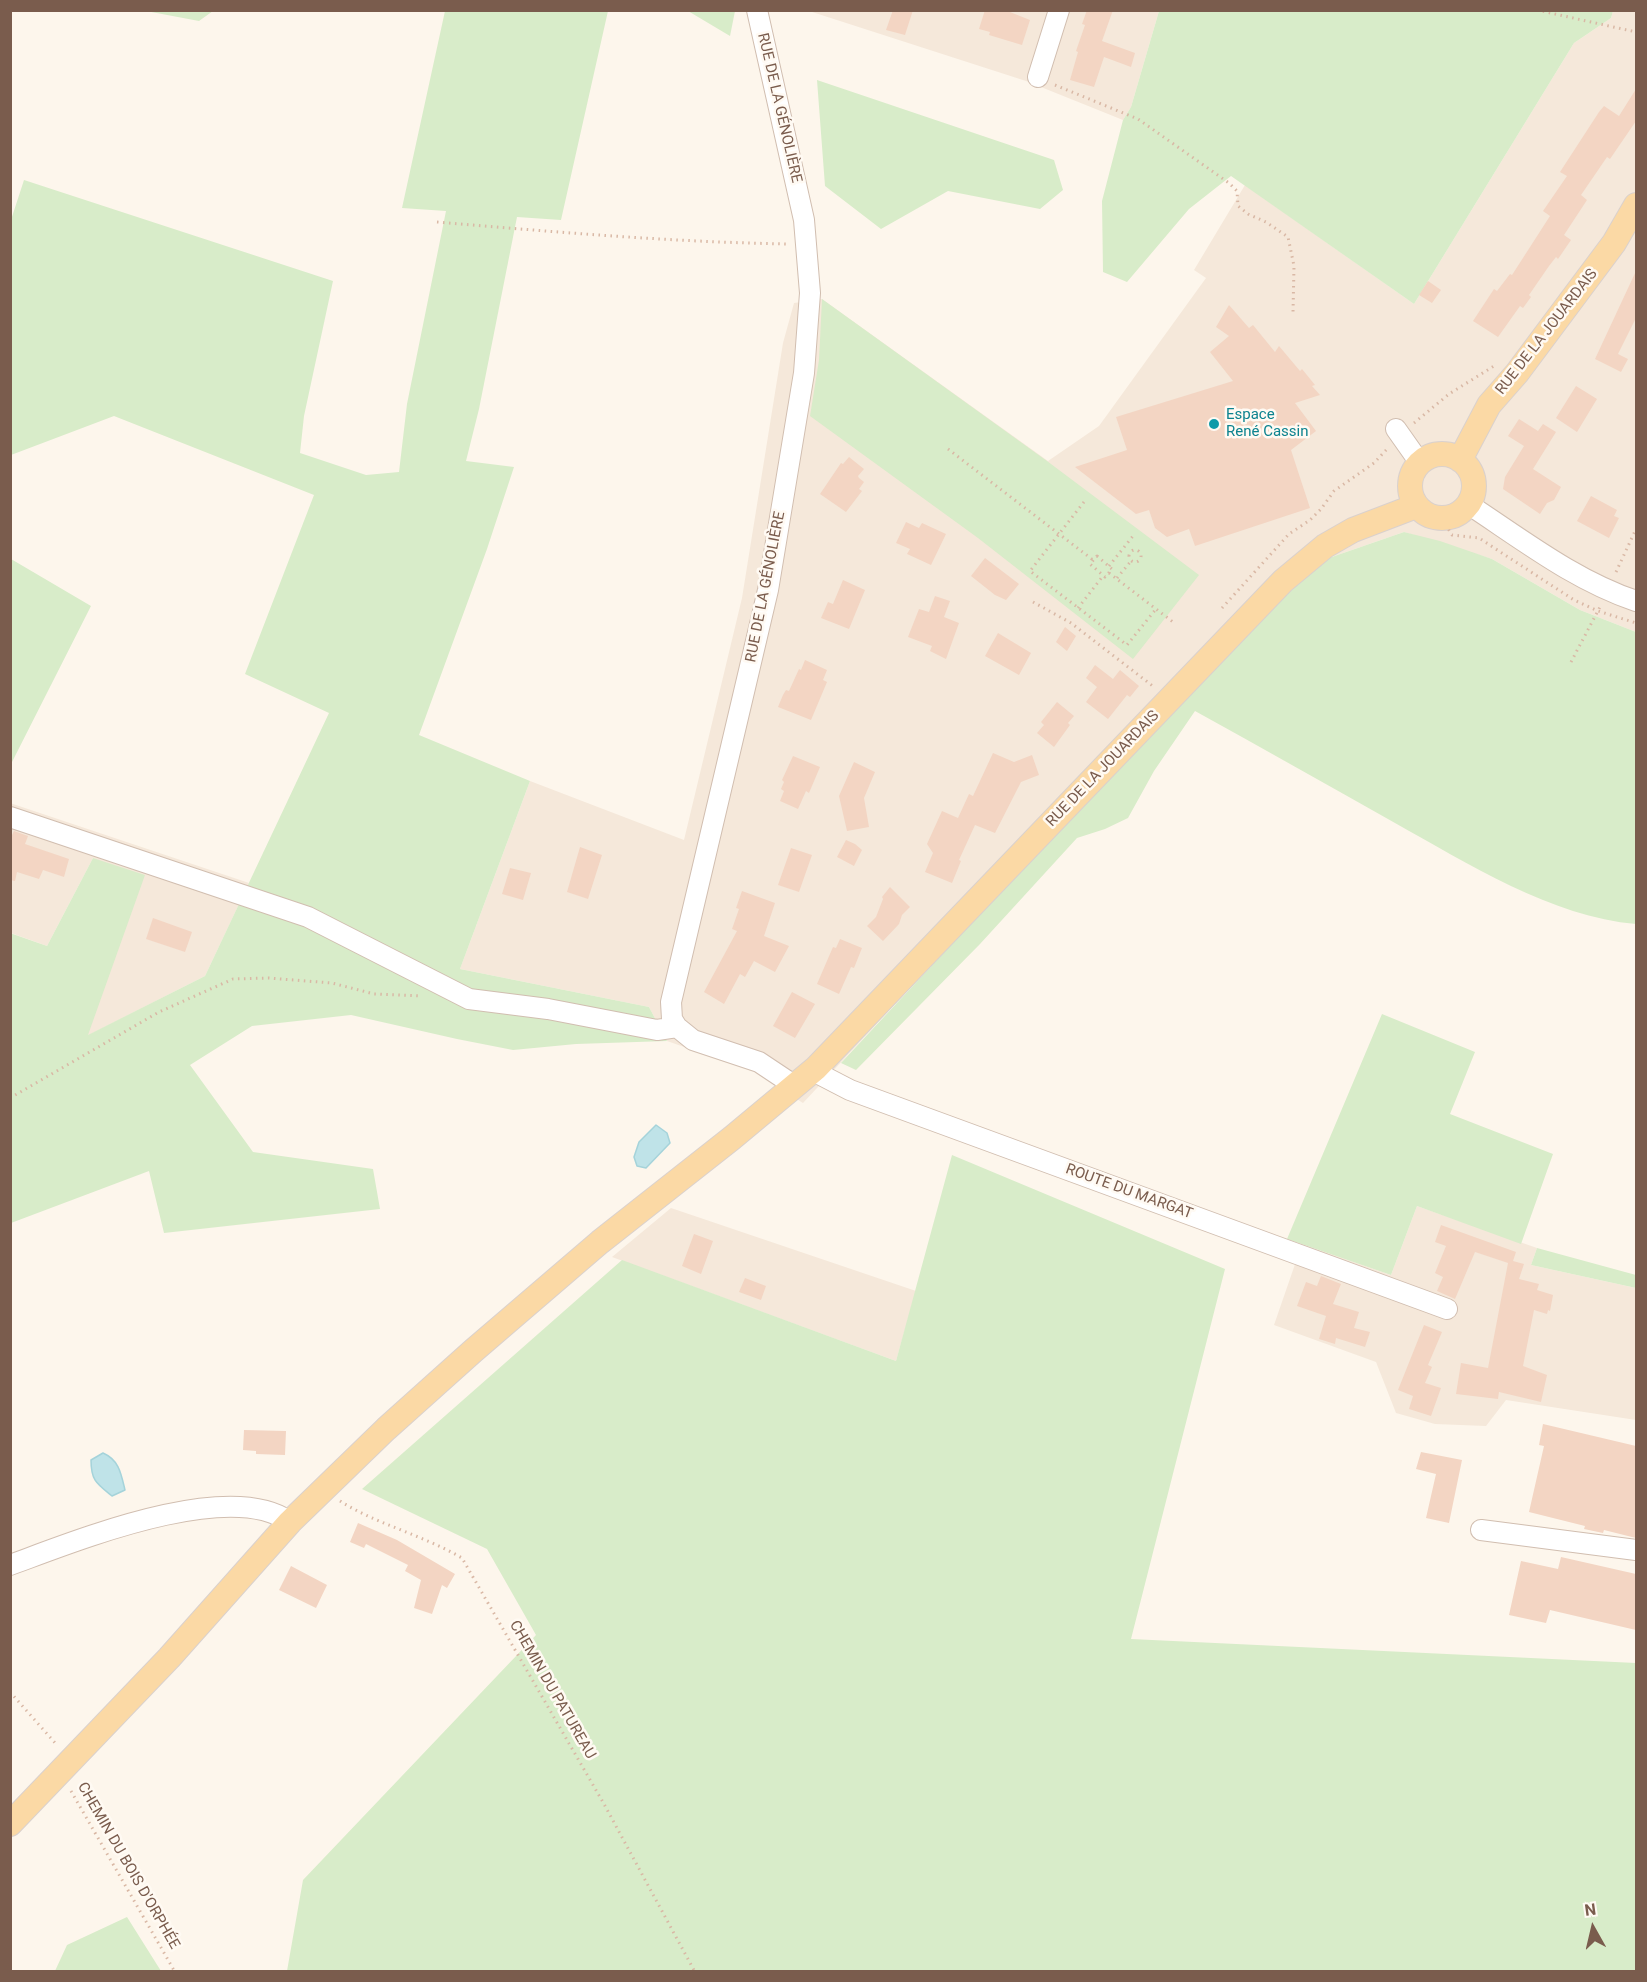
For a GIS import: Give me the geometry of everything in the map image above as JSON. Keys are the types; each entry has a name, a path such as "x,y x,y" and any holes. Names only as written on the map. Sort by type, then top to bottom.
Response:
{"main road":[{"name":"RUE DE LA JOUARDAIS","path":"1460,460 1489,405 1516,373 1614,243 1636,205"},
{"path":"1439,454 1450,455 1460,460 1467,466 1474,485 1468,504 1462,511 1446,518 1429,516 1416,506 1411,498 1410,479 1420,463 1429,457 1439,454"},
{"name":"RUE DE LA JOUARDAIS","path":"10,1824 169,1658 290,1522 386,1429 472,1351 600,1242 816,1068 1283,581 1325,546 1353,530 1416,506"}],"street":[{"name":"RUE DE LA GÉNOLIÈRE","path":"677,1027 672,1019 671,1002 768,590 804,373 810,293 804,220 757,10"},
{"path":"1038,78 1059,10"},
{"path":"1398,432 1420,463"},
{"path":"1468,504 1574,575 1607,591 1636,601"},
{"path":"10,817 308,917 469,999 548,1009 657,1030 677,1027 693,1040 759,1062 795,1086"},
{"name":"ROUTE DU MARGAT","path":"816,1068 821,1076 850,1090 1447,1309"},
{"path":"10,1565 95,1534 180,1512 240,1506 264,1509 290,1522"},
{"path":"1481,1530 1636,1550"}],"path":[{"path":"1536,10 1636,32"},
{"path":"1038,78 1138,119 1229,183 1237,191 1238,206 1248,214 1266,222 1288,237 1294,266 1293,312"},
{"path":"437,222 617,238 806,244"},
{"path":"1222,608 1289,534 1310,520 1321,509 1334,491 1374,463 1398,432 1449,394 1495,365 1504,364 1516,373"},
{"path":"948,449 1093,560"},
{"path":"1084,502 1030,571 1127,645 1156,609"},
{"path":"1446,518 1447,527 1452,535 1479,538 1574,600 1598,611 1636,623"},
{"path":"1109,566 1133,536"},
{"path":"1117,579 1131,561 1139,560 1141,557 1139,551 1130,552 1131,561"},
{"path":"1078,608 1103,576 1105,577 1112,569 1097,556 1090,564 1103,576"},
{"path":"1109,573 1173,622"},
{"path":"1033,602 1071,623 1170,699"},
{"path":"10,1098 159,1012 233,979 267,978 333,983 374,994 422,996"},
{"name":"CHEMIN DU PATUREAU","path":"323,1490 358,1513 442,1546 462,1558 604,1804 694,1971"},
{"name":"CHEMIN DU BOIS D'ORPHÉE","path":"10,1692 65,1766 74,1795 175,1971"}],"shaded area":[{"path":"809,11 1159,11 1131,107 1123,120 1026,81"},
{"path":"1613,11 1636,11 1636,632 1580,610 1492,559 1404,532 1326,559 1143,739 803,1103 753,1071 667,1041 649,1007 460,969 530,781 684,840 742,598 783,343 794,303 822,299 1048,461 1099,426 1206,278 1194,270 1245,185 1414,304 1574,43 1611,18"},
{"path":"10,803 249,883 205,976 87,1036 93,858 47,946 11,933"},
{"path":"1417,1206 1537,1248 1531,1265 1636,1288 1636,1420 1506,1400 1486,1426 1435,1424 1396,1413 1376,1362 1274,1325 1302,1244 1391,1275"},
{"path":"671,1208 916,1291 896,1361 612,1257"}],"green space":[{"path":"146,11 213,11 199,21"},
{"path":"445,11 608,11 561,220 517,217 479,409 466,461 514,467 487,549 419,735 530,781 460,969 649,1007 667,1041 576,1044 513,1050 351,1015 252,1026 190,1065 253,1152 373,1169 380,1209 164,1233 149,1171 11,1223 10,933 47,946 93,858 145,875 88,1035 205,976 329,713 245,674 314,495 114,416 11,455 10,223 24,180 333,281 304,416 300,453 366,475 399,472 407,404 446,211 402,208"},
{"path":"688,11 735,11 730,36"},
{"path":"1159,11 1613,11 1611,18 1574,43 1414,304 1231,176 1189,209 1127,282 1103,272 1102,201 1123,120 1131,107"},
{"path":"817,80 1054,160 1063,190 1040,209 948,191 881,229 825,186"},
{"path":"822,299 1047,461 1199,575 1133,659 978,538 810,416 819,360"},
{"path":"1404,532 1440,541 1492,559 1580,610 1636,632 1636,924 1573,911 1511,886 1451,855 1195,711 1154,771 1128,818 1105,829 1077,838 980,944 856,1070 841,1063 1143,739 1269,610 1326,559"},
{"path":"11,559 91,606 11,764"},
{"path":"1382,1014 1475,1052 1450,1114 1553,1154 1521,1244 1417,1206 1391,1275 1287,1239"},
{"path":"952,1155 1225,1269 1131,1639 1636,1663 1636,1971 287,1971 303,1880 536,1635 487,1549 362,1489 622,1260 896,1361"},
{"path":"1537,1248 1636,1275 1636,1288 1531,1265"},
{"path":"127,1917 161,1971 55,1971 67,1945"}],"water":[{"path":"656,1125 667,1133 670,1143 646,1168 637,1166 634,1157 639,1142"},
{"path":"103,1453 116,1463 125,1490 112,1496 99,1485 92,1473 91,1460"}],"building":[{"path":"893,10 913,10 905,35 886,30"},
{"path":"985,10 1005,10 1030,20 1022,45 989,35 990,32 979,29"},
{"path":"1087,10 1113,10 1102,41 1135,53 1131,67 1104,57 1094,87 1070,80"},
{"path":"1636,89 1636,121 1610,159 1607,157 1581,195 1587,200 1564,235 1571,240 1558,259 1556,257 1549,266 1523,308 1520,306 1498,337 1473,321 1494,289 1497,291 1510,274 1512,275 1550,216 1543,211 1567,176 1560,172 1599,112 1604,106 1619,116"},
{"path":"1636,271 1636,318 1618,354 1628,359 1621,372 1595,359"},
{"path":"1428,281 1441,290 1432,303 1419,295"},
{"name":"Espace René Cassin","path":"1229,305 1249,328 1253,325 1275,352 1279,346 1300,371 1302,369 1320,395 1295,403 1316,431 1291,450 1310,508 1195,546 1189,529 1167,537 1155,528 1149,510 1136,514 1075,467 1127,450 1116,417 1233,381 1210,352 1229,336 1216,327"},
{"path":"1576,386 1597,399 1577,432 1556,418"},
{"path":"1519,419 1538,431 1543,424 1556,432 1533,469 1561,487 1554,500 1547,503 1540,514 1503,489 1505,477 1524,446 1508,436"},
{"path":"849,457 864,469 858,476 864,482 859,489 862,491 846,512 820,494 841,463 843,464"},
{"path":"1591,496 1617,510 1614,516 1619,518 1609,538 1577,521"},
{"path":"906,522 919,528 922,523 946,534 931,565 907,554 910,549 896,543"},
{"path":"985,558 1019,584 1006,600 995,595 971,576"},
{"path":"843,580 865,590 849,629 821,618 828,602 833,604"},
{"path":"935,596 950,601 944,617 959,623 946,659 930,651 932,646 908,637 919,609 929,612"},
{"path":"1065,627 1076,636 1067,651 1056,642"},
{"path":"998,633 1031,653 1019,675 985,656"},
{"path":"805,660 827,670 823,680 827,682 811,720 778,707"},
{"path":"1095,665 1113,679 1120,670 1139,686 1130,697 1127,695 1108,719 1086,702 1097,687 1086,678"},
{"path":"1057,702 1074,716 1054,747 1037,733 1044,725 1041,722"},
{"path":"993,753 1014,762 1032,755 1039,775 1021,782 995,833 975,825 959,860 961,861 952,883 925,872 933,853 927,844 942,811 958,818 969,794 973,796"},
{"path":"793,756 820,767 809,793 806,791 798,809 780,801 784,791 781,789 784,782 782,780"},
{"path":"854,762 875,772 864,798 869,827 847,831 839,796"},
{"path":"14,831 28,836 25,844 69,859 64,877 43,870 39,879 17,872 15,881 10,880 10,839"},
{"path":"846,840 862,850 854,866 837,857"},
{"path":"580,847 602,855 588,899 567,892"},
{"path":"791,848 812,855 799,892 778,885"},
{"path":"510,868 531,873 523,900 502,894"},
{"path":"890,887 910,907 902,915 899,924 883,941 867,926 876,917 882,897"},
{"path":"742,891 775,903 764,936 789,946 775,972 754,961 745,977 740,974 724,1004 704,992 737,931 732,929"},
{"path":"153,918 192,932 185,952 146,939"},
{"path":"840,939 862,948 839,994 817,984 833,947 836,948"},
{"path":"792,992 815,1004 795,1038 773,1026"},
{"path":"1441,1225 1516,1252 1513,1261 1524,1264 1519,1279 1539,1284 1537,1290 1553,1295 1550,1311 1548,1310 1547,1314 1534,1310 1523,1366 1547,1375 1541,1402 1499,1392 1498,1399 1456,1394 1461,1363 1488,1368 1508,1263 1475,1252 1455,1299 1437,1291 1443,1277 1435,1273 1446,1246 1435,1242"},
{"path":"694,1234 713,1241 701,1274 682,1266"},
{"path":"1321,1276 1341,1284 1333,1304 1359,1312 1354,1328 1370,1332 1365,1347 1336,1338 1335,1344 1319,1339 1326,1316 1297,1306 1306,1282 1317,1286"},
{"path":"745,1278 766,1286 761,1300 739,1292"},
{"path":"1424,1325 1442,1332 1428,1365 1432,1367 1425,1383 1441,1388 1431,1416 1409,1409 1413,1396 1398,1390"},
{"path":"1543,1424 1636,1446 1636,1538 1604,1530 1603,1533 1584,1529 1585,1526 1529,1512 1544,1446 1539,1445"},
{"path":"244,1430 286,1431 285,1455 256,1454 256,1451 243,1450"},
{"path":"1421,1452 1462,1460 1449,1523 1426,1518 1436,1474 1416,1469"},
{"path":"358,1523 397,1540 455,1574 447,1588 442,1585 432,1614 414,1608 421,1580 405,1571 408,1565 366,1544 364,1548 350,1542"},
{"path":"1561,1557 1636,1574 1636,1630 1550,1610 1546,1623 1509,1615 1521,1561 1558,1569"},
{"path":"291,1566 327,1585 316,1608 279,1590"}],"place":[{"name":"Espace René Cassin","path":"1214,424"}]}
